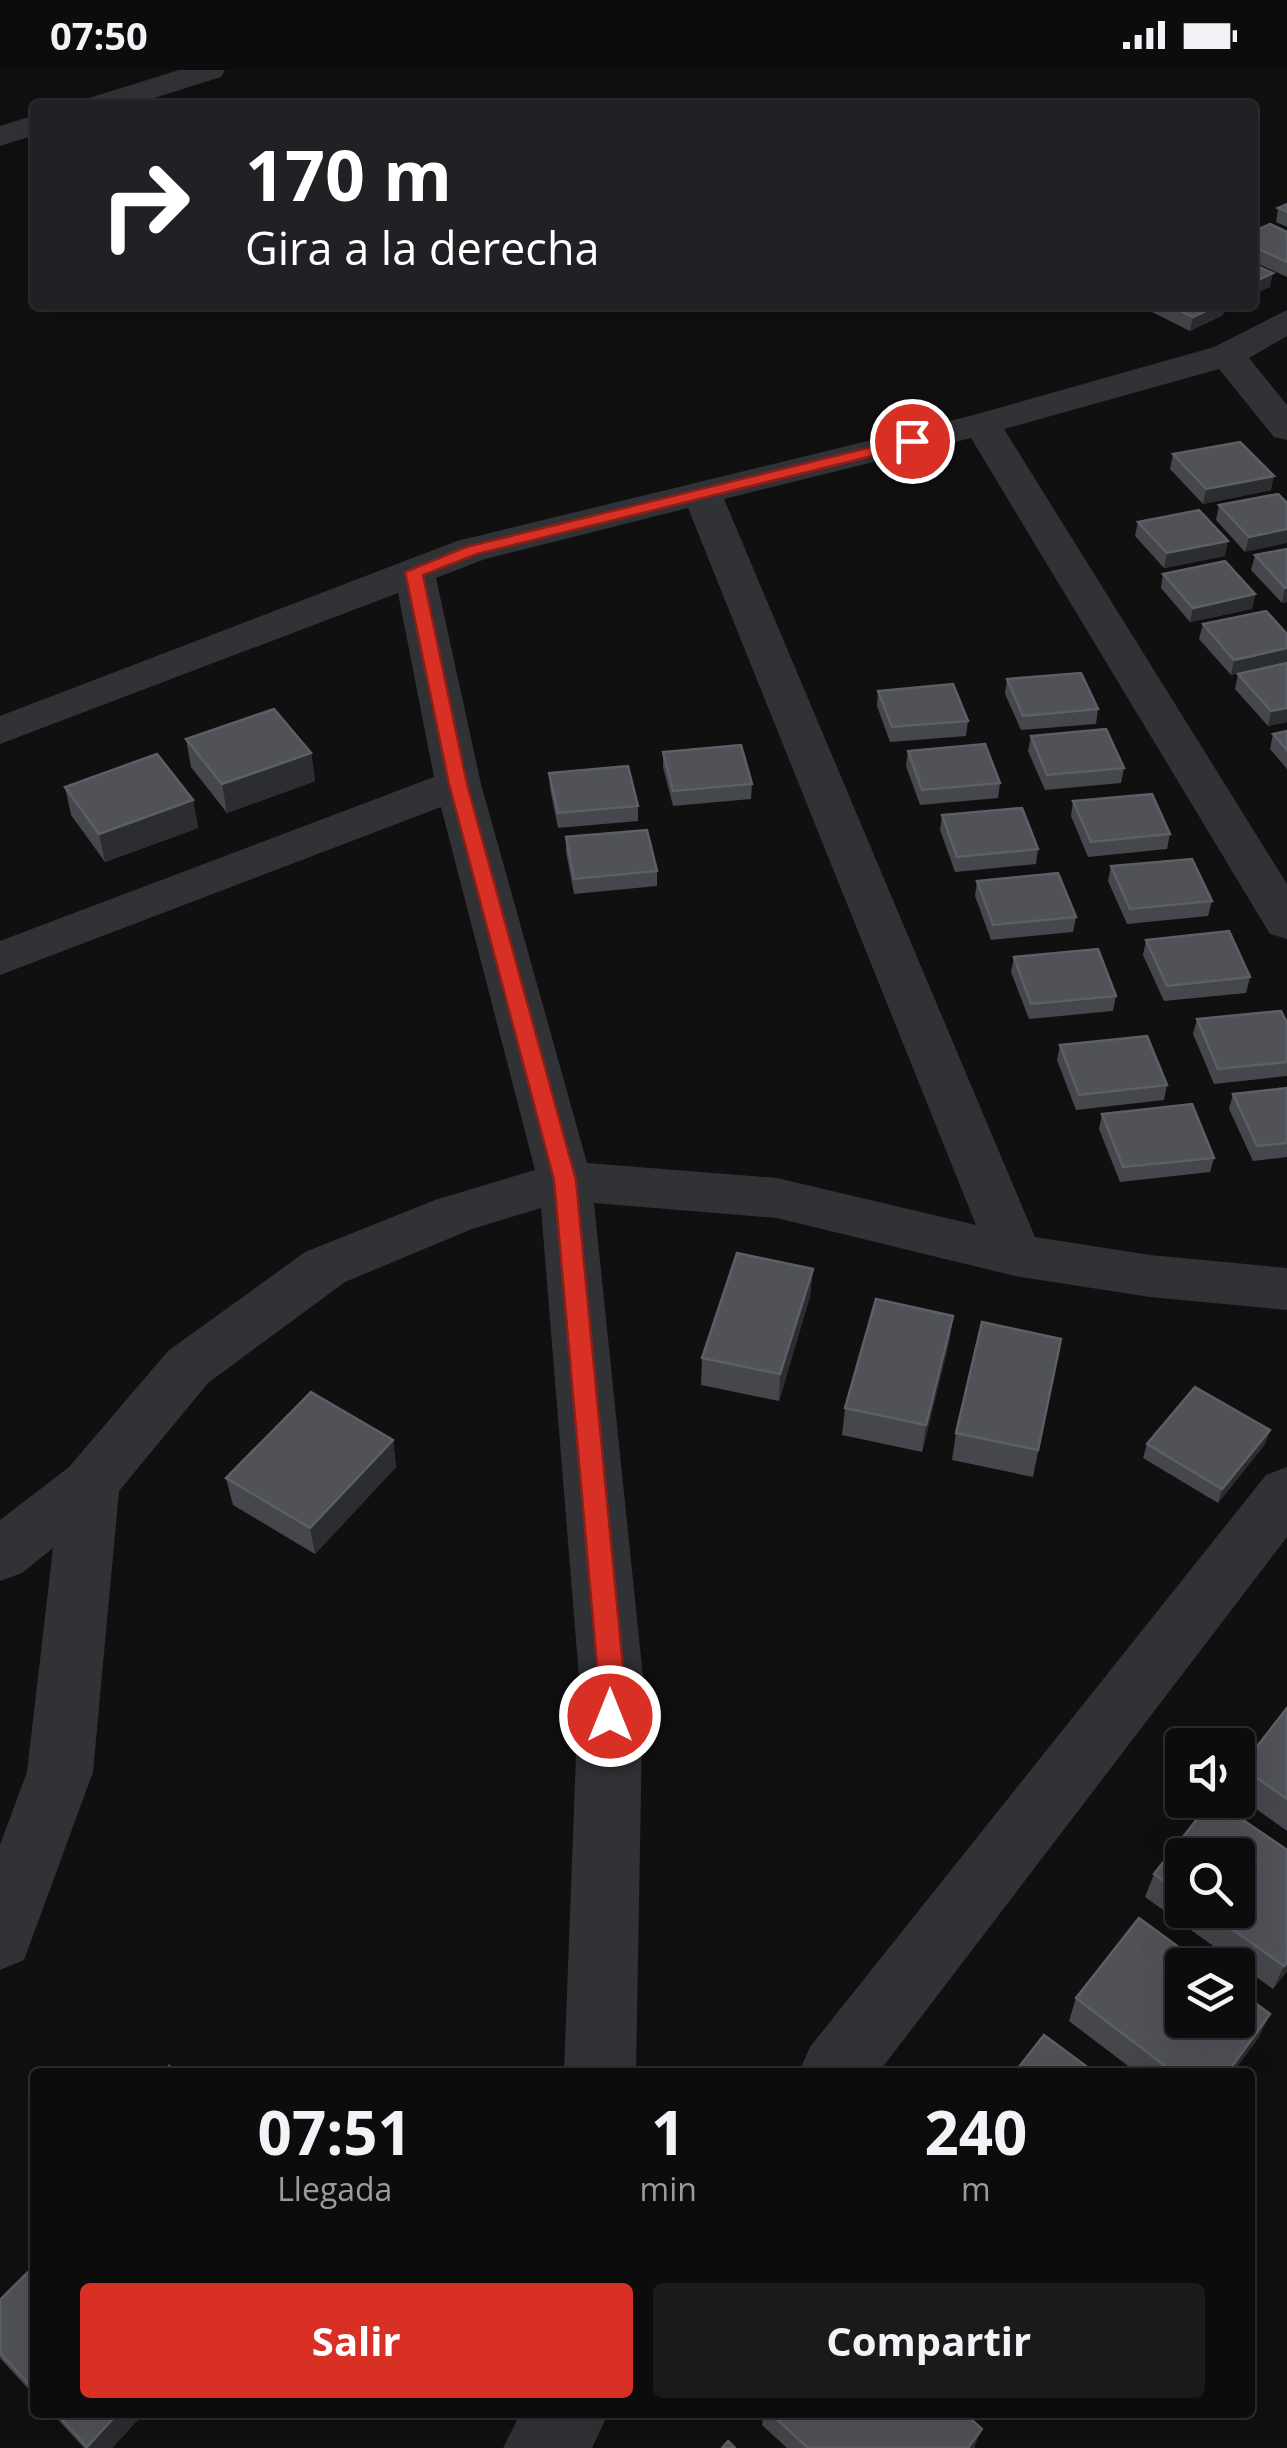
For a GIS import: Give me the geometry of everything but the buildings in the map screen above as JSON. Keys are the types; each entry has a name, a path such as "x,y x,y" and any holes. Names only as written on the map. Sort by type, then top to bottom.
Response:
{"street":[{"path":"116,100 210,70"},
{"path":"0,136 30,127"},
{"path":"0,731 472,550 982,424 1228,355 1287,321"},
{"path":"1228,355 1287,429"},
{"path":"982,424 1287,923"},
{"path":"702,494 1015,1255"},
{"path":"414,572 458,784 565,1180 611,1677 600,2068"},
{"path":"0,959 458,784"},
{"path":"0,1555 90,1484 188,1367 325,1267 454,1214 565,1180 777,1198 1015,1255 1150,1276 1287,1289"},
{"path":"0,1937 60,1772 90,1484"},
{"path":"838,2068 1287,1492"},
{"path":"543,2448 566,2418"}],"route":[{"path":"610,1716 611,1677 565,1180 458,784 414,572 472,550 912,441"}]}
